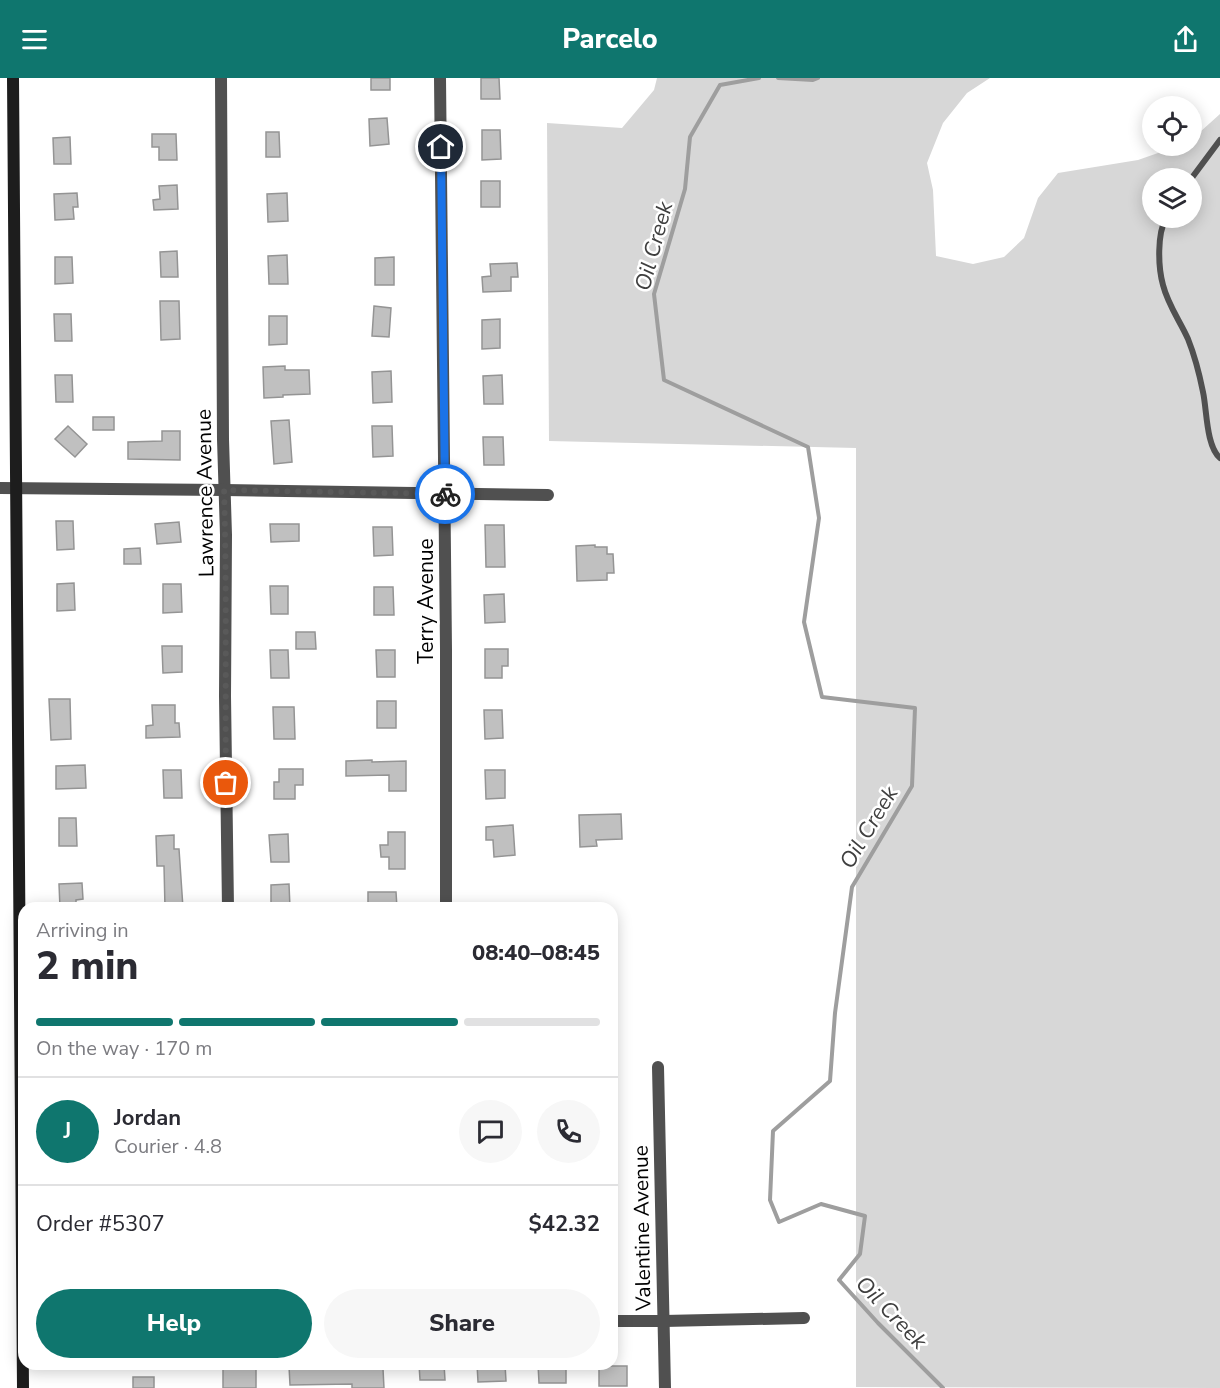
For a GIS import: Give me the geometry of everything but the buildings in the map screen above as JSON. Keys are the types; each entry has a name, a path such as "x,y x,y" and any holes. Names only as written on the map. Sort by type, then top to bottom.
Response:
{"street":[{"path":"12,78 20,902"},
{"name":"Lawrence Avenue","path":"221,78 228,902"},
{"name":"Terry Avenue","path":"440,78 445,494 446,902"},
{"path":"0,488 548,495"},
{"name":"Valentine Avenue","path":"658,1067 665,1388"},
{"path":"618,1321 804,1318"},
{"path":"23,1370 23,1388"}],"lane":[{"path":"1199,168 1220,140"},
{"path":"1161,228 1159,241 1162,284 1172,311 1188,339 1203,391 1210,439 1215,454 1220,458"}],"shaded area":[{"path":"657,78 990,78 967,93 943,123 927,163 933,190 936,256 973,264 1004,257 1024,238 1038,198 1058,173 1138,160 1149,156 1202,156 1202,130 1220,114 1220,1388 856,1387 856,448 549,441 547,123 622,128 654,90"}],"waterway":[{"name":"Oil Creek","path":"759,78 720,85 690,137 685,189 654,294 664,380 808,447 819,518 804,622 822,697 915,708 912,786 852,887 835,1013 830,1081 773,1131 770,1200 779,1222 821,1204 865,1216 860,1254 839,1280 943,1388"},
{"name":"Oil Creek","path":"778,78 813,80 818,78"}],"way so far":[{"path":"226,783 224,490 445,494"}],"route":[{"path":"441,147 445,494"}]}
